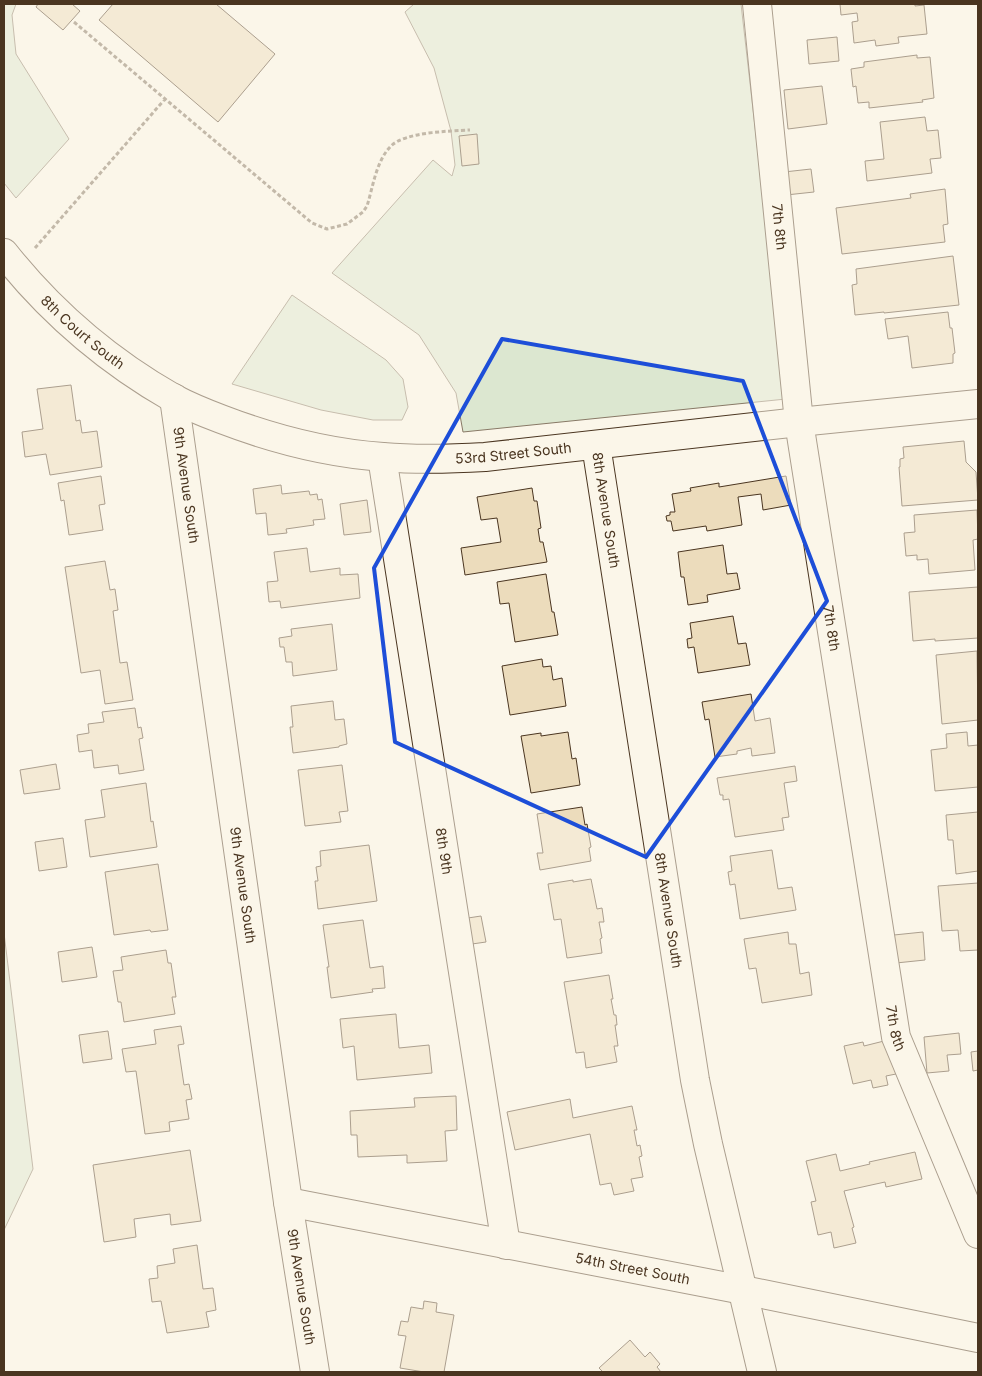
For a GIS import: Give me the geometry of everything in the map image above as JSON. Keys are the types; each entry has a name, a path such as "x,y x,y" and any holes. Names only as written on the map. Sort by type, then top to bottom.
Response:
{"street":[{"name":"7th 8th","path":"758,4 799,422 896,1038 978,1234"},
{"name":"8th Court South","path":"10,261 51,306 87,339 144,380 174,398"},
{"name":"53rd Street South","path":"174,398 232,423 310,447 382,457 442,459 485,457 978,404"},
{"name":"9th Avenue South","path":"174,398 288,1202 315,1372"},
{"name":"8th Avenue South","path":"596,445 695,1080 708,1144 762,1372"},
{"name":"8th 9th","path":"382,457 506,1245"},
{"name":"54th Street South","path":"288,1202 743,1290 978,1338"}],"path":[{"path":"74,22 312,223 326,229 348,224 363,212 367,206 381,162 392,145 416,134 470,130"},
{"path":"10,261 165,99"}],"highlighted area":[{"path":"502,339 743,381 827,601 646,857 395,742 374,568"}],"green space":[{"path":"4,4 16,4 12,15 16,54 69,139 16,198 4,183"},
{"path":"414,4 741,4 786,399 463,432 456,393 419,335 332,273 433,160 452,176 455,165 451,131 434,68 405,12"},
{"path":"292,295 386,360 403,379 408,407 402,420 373,420 321,410 232,384"},
{"path":"4,933 33,1169 4,1230"}],"building":[{"path":"38,4 72,4 80,11 63,30 36,7"},
{"path":"113,4 216,4 275,54 218,122 99,20"},
{"path":"840,4 924,5 927,34 898,37 899,43 876,46 875,40 854,43 852,22 858,21 857,13 841,15"},
{"path":"837,37 839,61 809,64 807,40"},
{"path":"917,55 917,58 930,57 934,98 922,100 923,102 869,108 869,102 858,103 856,86 853,87 851,69 864,67 864,62"},
{"path":"822,86 827,124 788,129 784,90"},
{"path":"925,117 927,131 938,130 941,158 930,159 932,173 867,181 865,161 884,159 880,122"},
{"path":"477,134 479,164 462,166 459,136"},
{"path":"811,169 814,192 786,195 784,172"},
{"path":"945,189 948,224 943,225 945,242 842,254 836,208 911,198 910,194"},
{"path":"953,256 959,305 855,315 852,285 857,284 856,269"},
{"path":"948,312 955,353 953,354 953,363 912,368 908,336 888,339 885,319"},
{"path":"71,385 76,421 80,420 82,433 97,431 102,467 50,475 46,454 25,457 22,432 43,429 37,389"},
{"path":"964,441 966,462 976,472 978,500 902,506 899,467 900,459 904,458 903,447"},
{"path":"101,476 105,504 99,505 103,530 69,535 64,500 61,501 58,483"},
{"path":"786,476 791,505 763,510 761,494 738,497 742,525 707,531 706,526 673,531 671,521 667,521 666,516 670,515 670,512 675,512 672,494 691,491 690,488 719,483 719,487"},
{"path":"281,485 282,494 309,491 310,495 317,494 318,500 322,499 325,519 313,520 314,525 286,529 287,533 268,535 266,513 256,514 253,489"},
{"path":"532,488 534,501 537,501 541,528 538,529 540,542 543,542 547,562 465,575 461,548 501,542 497,518 481,520 477,497"},
{"path":"367,500 371,532 344,535 340,504"},
{"path":"977,510 978,539 973,540 975,570 929,574 928,559 917,560 917,555 906,556 904,533 915,532 914,515"},
{"path":"723,545 727,574 737,573 740,589 707,595 708,602 688,605 684,577 681,577 678,552"},
{"path":"307,548 310,572 340,568 340,575 358,574 360,598 281,608 280,601 269,602 267,582 278,581 274,552"},
{"path":"105,561 110,590 115,589 118,610 113,611 120,663 127,662 133,700 105,704 100,670 81,673 65,567"},
{"path":"546,574 558,635 515,642 509,603 500,604 497,582"},
{"path":"978,587 978,638 913,641 909,592"},
{"path":"733,616 738,644 746,643 750,665 698,673 694,647 688,648 687,639 692,638 690,623"},
{"path":"332,624 337,670 293,676 292,662 286,662 284,647 280,647 279,638 292,636 291,629"},
{"path":"977,651 978,720 942,724 936,655"},
{"path":"542,659 543,667 551,666 553,680 562,678 566,706 510,715 502,666"},
{"path":"751,694 755,721 770,718 775,753 752,756 751,748 737,751 737,754 715,757 709,719 705,720 702,702"},
{"path":"333,701 335,720 344,719 347,744 339,747 293,753 290,727 293,727 291,706"},
{"path":"135,708 138,728 141,727 143,738 139,739 144,770 119,774 118,765 94,768 92,750 79,752 77,735 89,733 88,724 104,722 102,712"},
{"path":"568,732 572,759 576,758 580,785 531,793 521,736 541,733 541,736"},
{"path":"967,732 968,746 978,745 978,787 935,791 931,750 947,748 946,734"},
{"path":"56,764 60,789 24,794 20,770"},
{"path":"342,765 348,811 339,812 341,822 305,826 298,770"},
{"path":"795,766 797,781 784,783 789,817 782,818 784,830 735,837 729,799 723,800 723,795 720,795 717,778"},
{"path":"146,783 151,822 153,821 157,847 90,857 85,820 105,817 101,790"},
{"path":"582,807 591,847 589,848 591,861 540,870 537,853 543,853 537,814"},
{"path":"978,812 978,871 956,874 953,840 948,840 946,815"},
{"path":"63,838 67,867 39,871 35,842"},
{"path":"369,845 377,901 318,909 315,881 318,881 316,867 321,866 320,851"},
{"path":"772,850 778,889 792,887 796,910 740,919 735,884 730,885 728,872 732,871 730,856"},
{"path":"158,864 168,930 151,932 150,930 114,935 105,872"},
{"path":"591,879 597,909 602,908 604,922 599,922 602,953 567,958 561,919 554,920 548,884"},
{"path":"978,883 978,950 960,951 958,930 942,931 938,886"},
{"path":"481,916 486,942 472,944 468,918"},
{"path":"363,920 370,968 383,966 385,988 372,989 373,992 331,998 323,925"},
{"path":"788,932 789,944 796,944 800,974 809,972 812,995 762,1003 756,968 749,969 744,939"},
{"path":"923,932 925,960 896,963 894,935"},
{"path":"92,947 97,977 62,982 58,952"},
{"path":"166,950 168,963 171,963 176,997 172,997 175,1014 124,1022 121,1002 118,1002 113,971 123,970 121,957"},
{"path":"609,975 613,999 611,999 617,1025 615,1025 618,1046 614,1046 617,1062 586,1068 584,1052 576,1053 564,982"},
{"path":"396,1014 399,1048 429,1045 432,1073 357,1080 354,1046 343,1048 340,1019"},
{"path":"181,1026 184,1044 178,1045 184,1085 189,1084 192,1099 186,1100 189,1119 169,1122 170,1131 145,1134 136,1071 126,1072 122,1049 156,1044 154,1030"},
{"path":"108,1031 112,1059 83,1063 79,1035"},
{"path":"959,1033 961,1054 947,1055 949,1071 927,1073 924,1037"},
{"path":"888,1040 896,1074 886,1076 888,1085 873,1088 871,1080 853,1084 844,1046 863,1042 864,1046"},
{"path":"978,1051 978,1070 973,1071 971,1052"},
{"path":"456,1096 457,1130 445,1131 447,1161 407,1163 407,1155 358,1157 357,1135 351,1135 350,1111 415,1107 414,1098"},
{"path":"570,1099 573,1118 632,1106 637,1130 634,1130 637,1146 640,1145 642,1156 639,1157 643,1177 631,1179 634,1191 614,1195 611,1183 600,1185 590,1134 515,1150 507,1112"},
{"path":"190,1150 201,1221 171,1225 170,1214 134,1219 136,1237 104,1242 93,1165"},
{"path":"915,1152 922,1179 886,1187 885,1182 844,1191 854,1227 852,1228 856,1243 834,1248 831,1232 818,1235 811,1202 816,1201 806,1161 836,1154 840,1171 870,1164 869,1162"},
{"path":"197,1245 203,1289 213,1288 216,1310 206,1312 209,1327 167,1333 161,1301 152,1302 149,1279 158,1278 157,1266 175,1263 173,1249"},
{"path":"424,1301 437,1303 436,1312 454,1315 444,1372 424,1372 400,1368 406,1336 398,1335 401,1321 408,1322 411,1307 423,1309"},
{"path":"630,1340 645,1357 650,1352 660,1364 657,1367 661,1372 603,1372 599,1368"}]}
